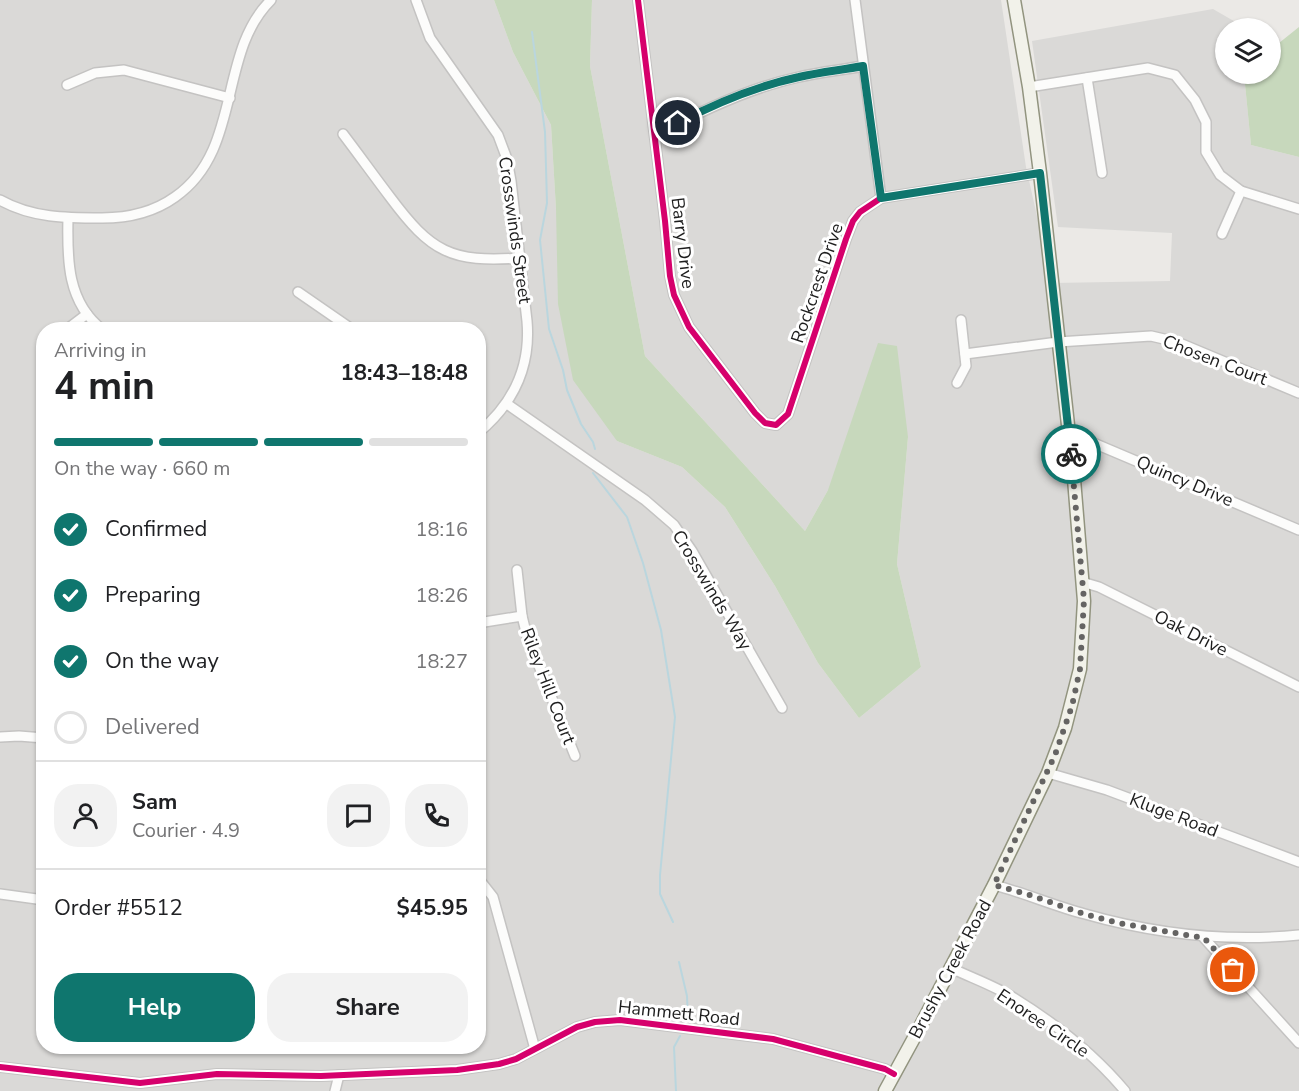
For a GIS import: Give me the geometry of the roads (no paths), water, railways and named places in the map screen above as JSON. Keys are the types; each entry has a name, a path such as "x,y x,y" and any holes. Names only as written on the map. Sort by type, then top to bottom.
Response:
{"main road":[{"name":"Brushy Creek Road","path":"885,1091 994,885 1048,773 1065,728 1080,669 1084,632 1082,582 1069,437 1040,173 1029,87 1014,0"}],"street":[{"path":"0,200 38,214 68,218 110,218 132,216 157,208 178,196 196,179 209,160 217,143 251,26 271,0"},
{"name":"Crosswinds Street","path":"416,0 430,38 488,119 504,147 511,181 528,342 519,380 507,404 486,425"},
{"name":"Barry Drive","path":"638,0 674,295 683,317 765,423 776,425 784,420 792,405"},
{"path":"855,0 881,198"},
{"path":"654,136 725,101 776,83 863,66"},
{"path":"1029,87 1148,68 1175,75 1195,100 1206,122 1206,152 1220,175 1241,191 1299,209"},
{"path":"67,85 95,73 124,70 230,98"},
{"path":"1087,78 1102,173"},
{"path":"343,134 409,223 429,241 449,252 469,258 490,260 520,258"},
{"name":"Rockcrest Drive","path":"792,405 850,226 864,208 881,198 1040,173"},
{"path":"1222,234 1241,191"},
{"path":"68,218 70,279 76,297 95,322"},
{"path":"298,292 341,322"},
{"path":"76,322 87,314"},
{"path":"957,383 965,369 961,320"},
{"name":"Chosen Court","path":"965,354 1058,342 1137,336 1166,339 1299,393"},
{"name":"Crosswinds Way","path":"507,404 645,500 674,525 692,550 782,708"},
{"name":"Quincy Drive","path":"1069,437 1084,439 1299,530"},
{"name":"Riley Hill Court","path":"517,570 522,616 527,636 575,756"},
{"name":"Oak Drive","path":"1082,582 1099,587 1299,687"},
{"path":"486,622 522,616"},
{"path":"0,737 36,737"},
{"name":"Kluge Road","path":"1048,773 1107,790 1299,862"},
{"path":"994,885 1118,923 1204,938 1299,935"},
{"path":"486,888 493,897 535,1049"},
{"path":"0,894 36,899"},
{"path":"1204,938 1299,1043"},
{"name":"Enoree Circle","path":"951,968 1013,997 1043,1018 1103,1065 1125,1091"},
{"name":"Hammett Road","path":"0,1067 140,1083 217,1074 339,1075 483,1068 516,1059 561,1034 585,1025 611,1020 629,1020 773,1039 885,1069 894,1074"},
{"path":"335,1091 339,1075"}],"waterway":[{"path":"532,32 545,132 547,203 540,240 549,329 563,370 567,390 581,424 595,449"},
{"path":"593,473 627,517 643,563 661,630 675,717 660,894 673,922"},
{"path":"679,962 687,996 688,1021"},
{"path":"676,1091 674,1047 680,1036"}]}
